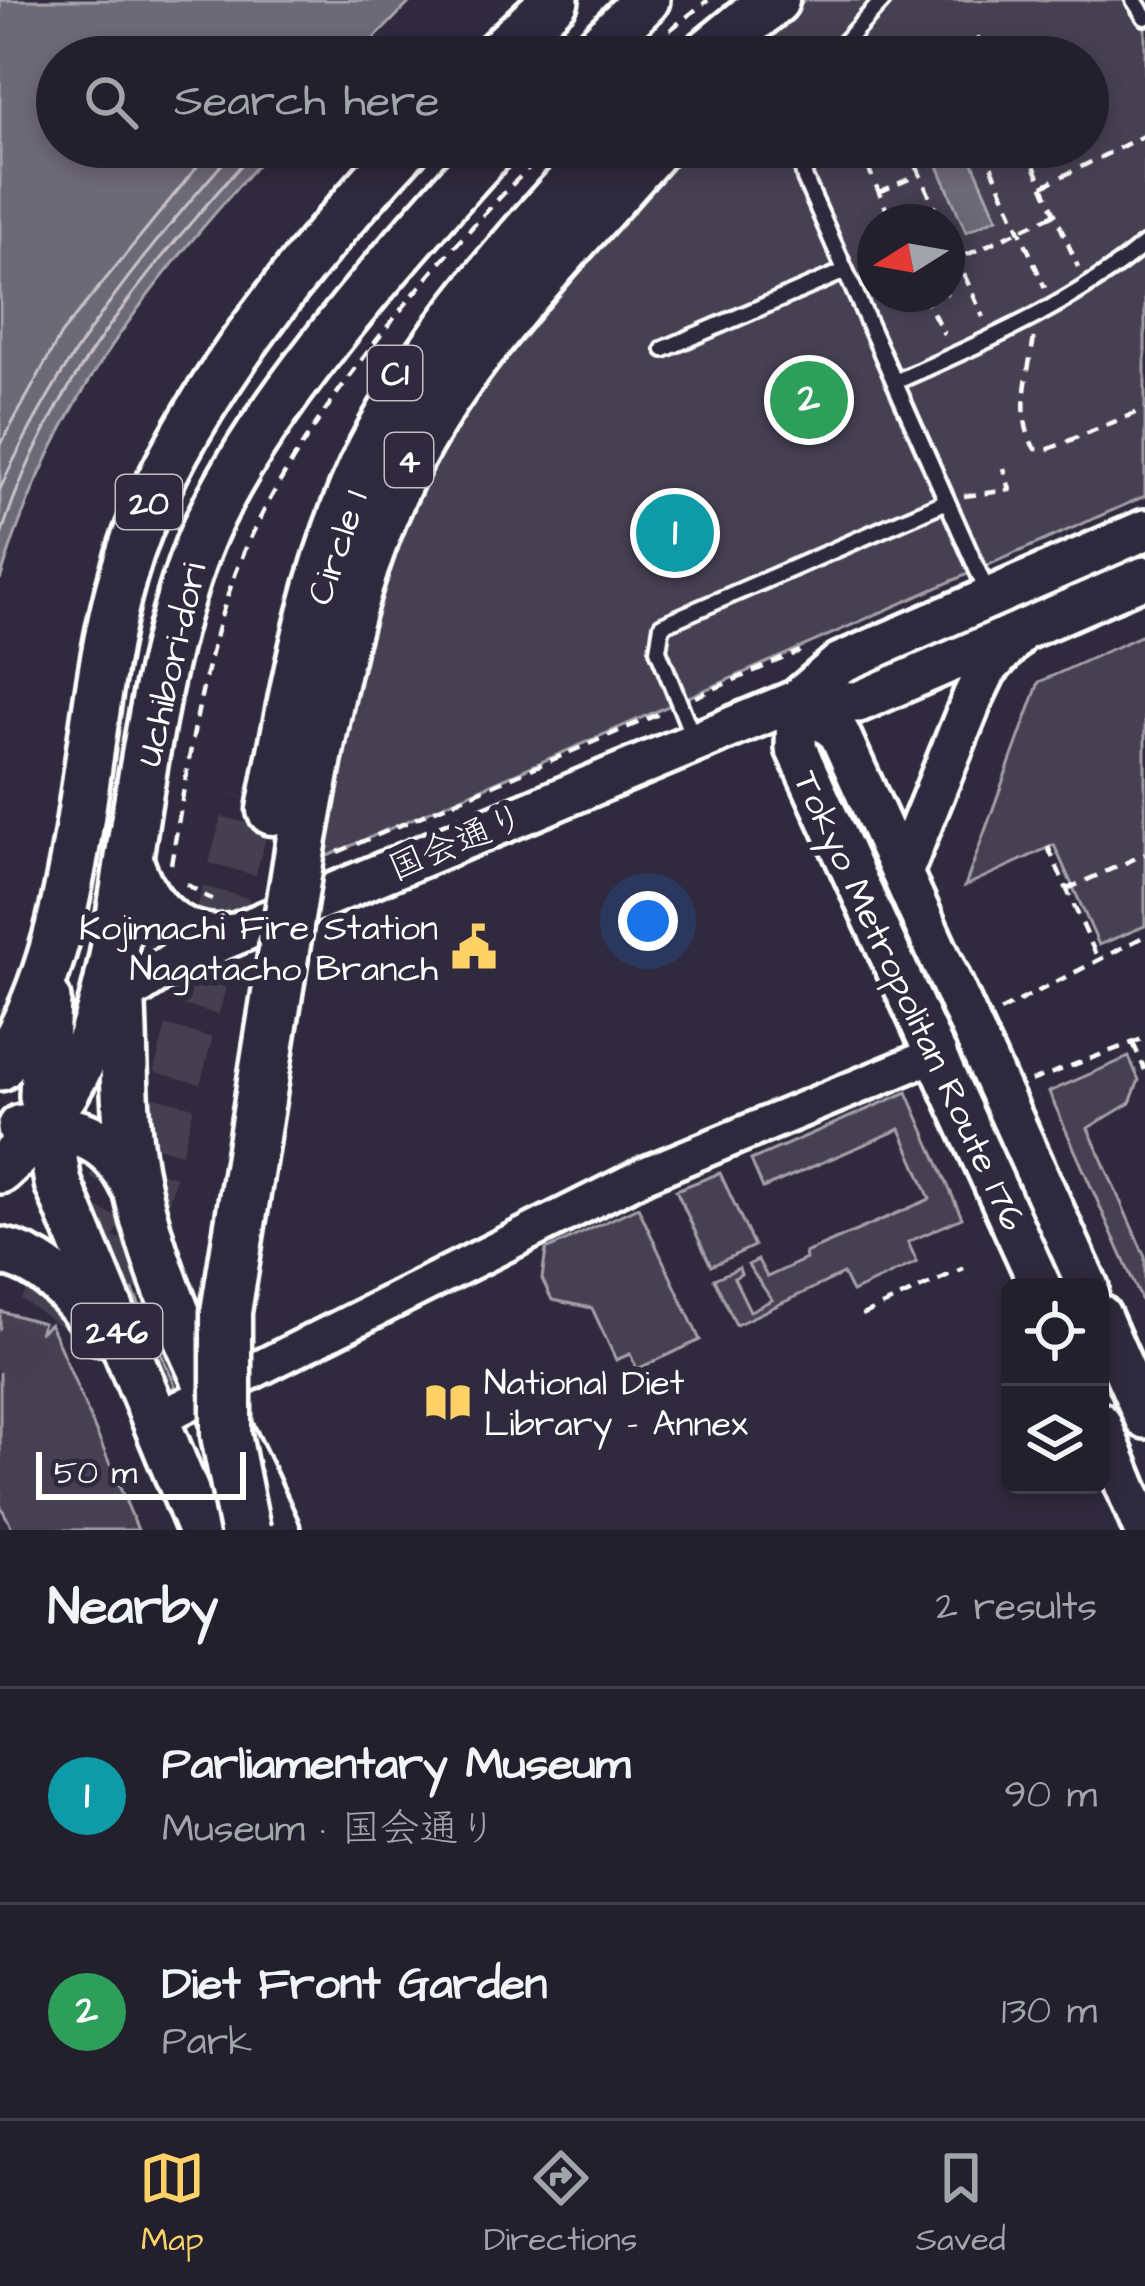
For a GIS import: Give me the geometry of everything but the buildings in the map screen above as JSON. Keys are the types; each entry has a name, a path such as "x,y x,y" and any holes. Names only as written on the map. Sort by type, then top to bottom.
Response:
{"highway":[{"path":"516,36 555,0"},
{"path":"610,36 646,0"},
{"path":"685,36 731,0"},
{"path":"731,36 778,0"},
{"path":"750,36 778,0"},
{"name":"Uchibori-dori","path":"21,1061 29,1018 58,931 112,620 151,496 193,421 242,351 389,168"},
{"name":"Uchibori-dori","path":"120,938 130,852 174,625 216,508 313,365 476,168"},
{"name":"Circle 1","path":"566,168 482,259 380,396 325,499 280,643 255,802 330,552 372,451 398,404 463,315 587,168"},
{"name":"4","path":"244,1530 223,1396 231,1270 322,733 356,595 394,490 443,400 637,168"},
{"name":"246","path":"120,938 115,1008 137,1192"},
{"path":"0,1088 21,1061 115,1008"},
{"path":"0,1169 55,1114 115,1008"},
{"name":"246","path":"21,1061 55,1114 67,1210 201,1530"},
{"path":"0,1130 55,1114"},
{"name":"246","path":"55,1114 97,1138 120,1159 137,1192 167,1288 276,1530"},
{"path":"0,1251 38,1265 68,1291 154,1420"}],"main road":[{"name":"国会通り","path":"115,1008 164,965 797,700 840,663 1145,530"},
{"name":"国会通り","path":"797,700 858,702 1145,577"},
{"name":"Tokyo Metropolitan Route 176","path":"902,873 986,670 1028,627"},
{"name":"Tokyo Metropolitan Route 176","path":"797,700 839,733 1084,1278"},
{"name":"Tokyo Metropolitan Route 176","path":"797,700 796,748 939,1053 1037,1278"},
{"path":"130,852 144,896 169,918 207,935 239,933"},
{"path":"1109,1336 1145,1418"},
{"path":"1109,1445 1144,1530"}],"street":[{"path":"154,1420 646,1174 939,1053"}],"lane":[{"path":"850,36 883,0"},
{"path":"1134,0 1145,17"},
{"path":"803,168 991,598"},
{"path":"896,382 1106,278 1145,244"},
{"path":"664,349 845,271"},
{"path":"694,740 658,650 662,625 947,501"}],"path":[{"path":"678,36 708,0"},
{"path":"1109,153 1145,135"},
{"path":"868,168 884,204"},
{"path":"917,168 933,204"},
{"path":"992,168 1045,288"},
{"path":"1035,168 1080,272"},
{"path":"1043,186 1079,168"},
{"path":"879,192 920,174"},
{"path":"965,255 1055,214"},
{"path":"965,277 983,316"},
{"path":"931,312 941,335"},
{"path":"1037,314 1025,412 1026,434 1035,449 1049,449 1145,409"},
{"path":"947,501 1010,490 1004,468"},
{"path":"1048,847 1097,958"},
{"path":"1067,889 1145,854"},
{"path":"1000,1011 1145,936"},
{"path":"1031,1081 1145,1038"},
{"path":"1133,1043 1145,1070"},
{"path":"862,1315 964,1268"}],"shaded area":[{"path":"805,0 1145,0 1145,496 321,859 367,621 420,489 506,346 660,168 1109,168 1109,36 773,36"},
{"path":"1145,634 1145,926 1099,945 1054,845 965,886 1039,682"},
{"path":"1129,1057 1139,1080 1130,1103 1088,1128 1145,1257 1145,1308 1049,1092"},
{"path":"907,1092 962,1218 908,1242 917,1262 852,1292 843,1274 736,1325 714,1279 739,1268 741,1274 734,1278 750,1311 772,1300 748,1265 758,1260 767,1277 806,1259 805,1253 930,1199 900,1129 763,1188 751,1160"},
{"path":"720,1173 754,1246 711,1266 676,1190"},
{"path":"638,1207 700,1340 637,1369 630,1354 616,1360 592,1308 552,1300 542,1279 546,1250"},
{"path":"92,1212 99,1214 175,1385 172,1390 166,1389"},
{"path":"0,1311 43,1323 39,1333 50,1324 138,1530 13,1530 0,1505"}],"water":[{"path":"0,0 412,0 377,36 36,36 36,168 255,168 146,297 78,399 23,514 0,580"},
{"path":"939,168 975,168 997,218 966,232 965,204 954,204"}],"tunnel":[{"path":"132,1360 128,1291 139,1221 251,799"},
{"path":"0,1372 68,1274 136,1139"}],"place":[{"name":"Diet Front Garden","path":"809,400"},
{"name":"Parliamentary Museum","path":"675,533"},
{"name":"Kojimachi Fire Station Nagatacho Branch","path":"474,947"},
{"name":"National Diet Library - Annex","path":"448,1402"}]}
